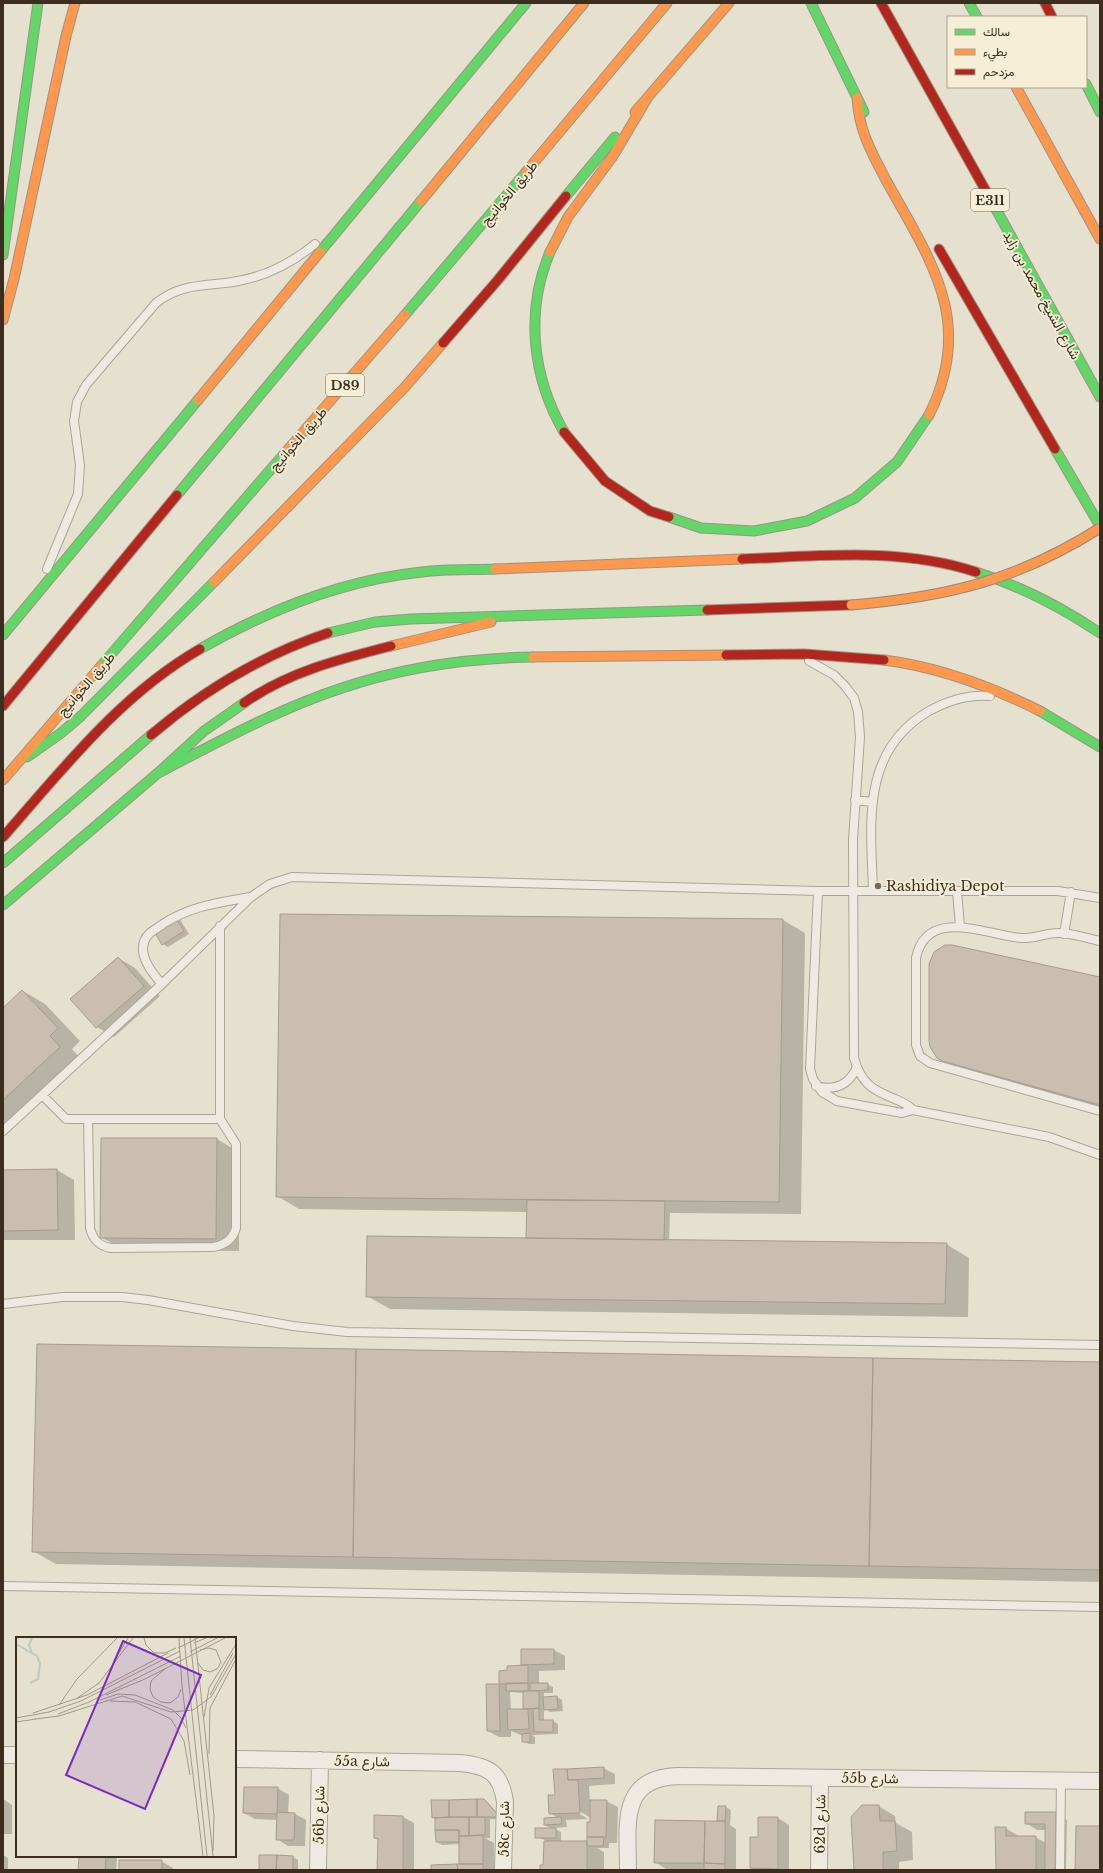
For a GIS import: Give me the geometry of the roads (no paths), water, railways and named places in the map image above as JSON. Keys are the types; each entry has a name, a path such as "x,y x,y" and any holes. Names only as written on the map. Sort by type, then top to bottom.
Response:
{"main road":[{"path":"3,255 38,3"},
{"path":"3,320 14,278 66,36 76,3"},
{"path":"3,635 526,3"},
{"path":"3,706 584,3"},
{"name":"طريق الخوانيج","path":"3,780 209,540 435,282 667,3"},
{"path":"18,763 45,745 81,716 357,439 451,335 648,97 729,3"},
{"path":"811,3 871,125"},
{"name":"شارع الشيخ محمد بن زايد","path":"881,3 1100,397"},
{"path":"969,3 976,16"},
{"path":"1045,3 1052,16"},
{"path":"1087,86 1100,112"},
{"path":"1017,88 1100,239"},
{"path":"648,97 620,144 564,222 546,259 536,300 534,322 538,367 543,389 561,429 587,465 602,480 637,505 670,520 697,528 739,532 762,531 806,522 848,503 866,490 884,476 914,442 935,403 942,382 948,343 948,323 940,282 931,262 868,146 858,117 857,98"},
{"path":"3,863 172,717 202,695 234,675 267,658 302,643 337,631 374,622 411,619 850,605 908,601 937,596 979,585 1021,571 1060,552 1100,527 934,240"},
{"path":"3,837 102,726 127,702 182,660 245,624 278,608 349,585 385,577 422,572 834,555 886,555 938,562 989,575 1037,595 1083,620 1100,633"},
{"path":"3,905 72,844 158,773 204,731 227,713 277,683 303,671 359,653 516,616"},
{"path":"158,773 258,722 293,706 357,683 410,669 450,662 491,658 830,654 894,660 966,678 1018,700 1067,726 1100,747"}],"street":[{"path":"3,1755 16,1755"},
{"name":"55a شارع","path":"236,1759 461,1763 479,1765 488,1769"},
{"name":"56b شارع","path":"318,1870 320,1760"},
{"name":"58c شارع","path":"488,1769 501,1784 505,1802 503,1870"},
{"name":"55b شارع","path":"628,1870 628,1815 631,1804 643,1786 660,1778 669,1776 1100,1781"},
{"name":"62d شارع","path":"819,1870 820,1778"}],"lane":[{"path":"35,598 78,494 80,465 74,421 77,402 86,385 156,303 164,296 182,288 238,281 281,267 309,249 352,215"},
{"path":"778,655 793,656 821,667 834,675 854,698 858,712 860,737 855,800 854,1048 857,1067 868,1085 876,1092 904,1102 913,1110"},
{"path":"873,891 873,802 876,780 881,763 900,735 922,715 952,701 968,697 1002,696 1018,700"},
{"path":"855,800 873,802"},
{"path":"3,1131 162,984 251,897 270,884 292,877 818,891 1071,892 1100,898"},
{"path":"818,891 810,1069 816,1086 828,1097 837,1101 902,1113 913,1110 1049,1138 1100,1155"},
{"path":"957,891 960,927"},
{"path":"1064,934 1071,892"},
{"path":"162,984 150,970 145,959 144,948 150,934 178,914 192,909 251,897"},
{"path":"88,1119 90,1228 92,1236 103,1247 214,1247 229,1241 234,1235 236,1228 236,1144 220,1118 220,926"},
{"path":"1100,941 1064,934 1021,938 950,926 932,933 923,939 918,948 916,958 916,1045 920,1056 930,1063 1100,1111"},
{"path":"816,1086 833,1088 841,1086 851,1078 857,1067"},
{"path":"42,1095 66,1119 220,1118"},
{"path":"3,1304 63,1297 122,1297 148,1300 293,1326 347,1332 1100,1345"},
{"path":"3,1586 1100,1607"},
{"path":"1060,1870 1061,1780"}],"place":[{"name":"Rashidiya Depot","path":"878,886"}]}
